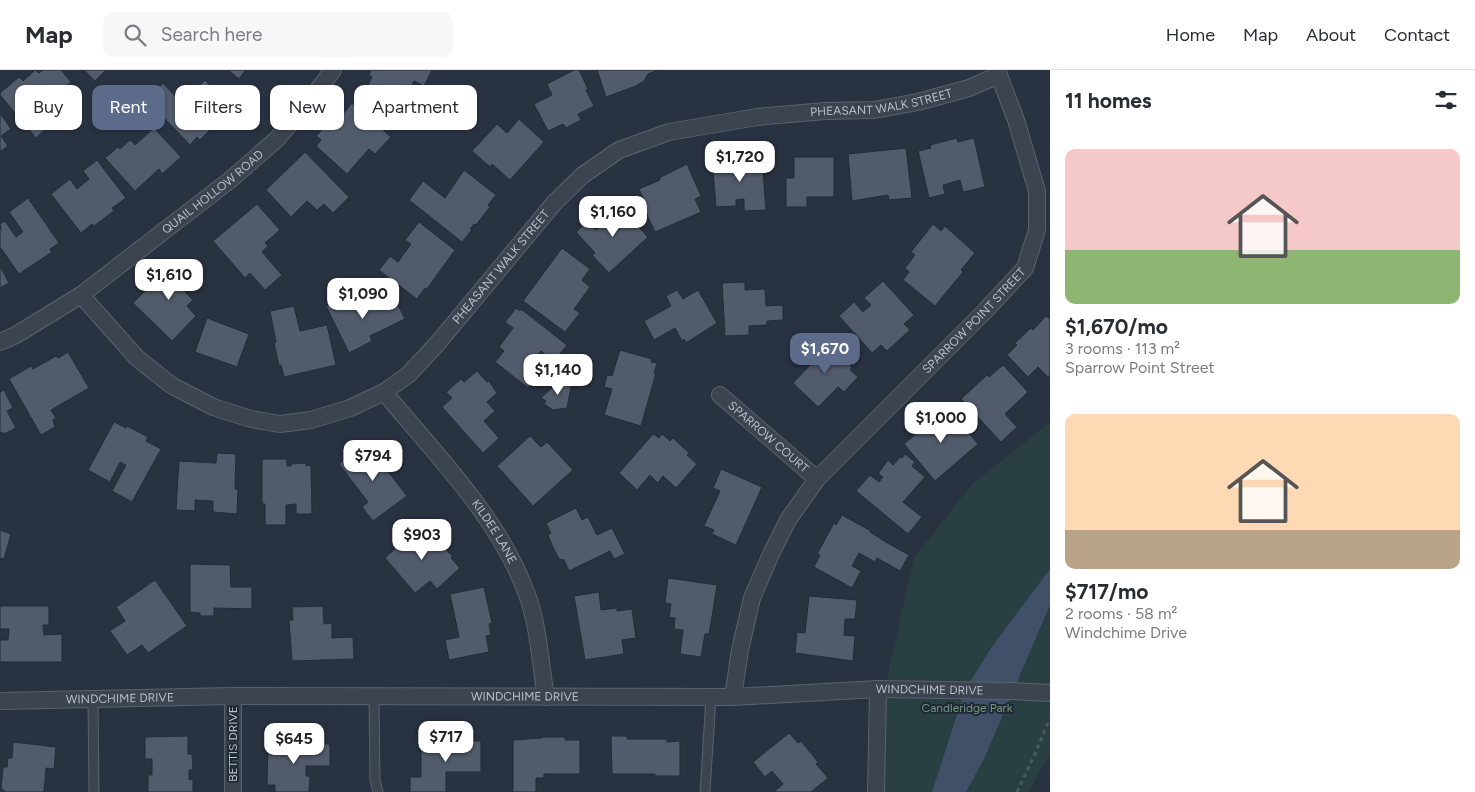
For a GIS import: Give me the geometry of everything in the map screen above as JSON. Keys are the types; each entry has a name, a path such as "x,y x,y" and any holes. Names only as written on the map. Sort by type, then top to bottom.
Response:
{"street":[{"name":"QUAIL HOLLOW ROAD","path":"0,342 16,335 81,295 230,180 277,139 314,96 333,70"},
{"name":"PHEASANT WALK STREET","path":"81,295 137,358 171,385 213,407 251,419 280,424 311,420 350,408 384,392 408,375 437,344 555,202 583,175 619,150 669,132 757,116 825,111 874,110 918,102 969,88 998,73"},
{"name":"SPARROW POINT STREET","path":"733,696 740,650 752,598 788,520 817,479 985,311 1025,268 1037,230 1037,191 1016,120 998,73"},
{"name":"KILDEE LANE","path":"384,392 473,499 502,540 527,593 535,626 546,697"},
{"name":"SPARROW COURT","path":"720,395 817,479"},
{"name":"WINDCHIME DRIVE","path":"0,700 233,696 711,697 878,689 1011,691 1050,694"},
{"path":"876,792 878,689"},
{"name":"BETTIS DRIVE","path":"233,696 233,792"}],"lane":[{"path":"374,696 375,780 378,792"},
{"path":"705,792 711,697"},
{"path":"93,699 94,792"}],"path":[{"path":"1017,792 1050,718"}],"green space":[{"name":"Candleridge Park","path":"1050,422 1050,753 1029,792 873,792 877,723 914,558 972,484"}],"water":[{"path":"1050,569 1050,605 984,759 966,792 932,792 965,690 991,648"}],"building":[{"path":"35,70 39,73 43,70 61,70 71,82 68,85 15,85 15,113 0,93 19,77 23,81"},
{"path":"84,70 106,70 95,81"},
{"path":"228,70 246,70 239,79"},
{"path":"371,70 432,70 424,85 414,81 412,85 368,85 372,77 369,75"},
{"path":"574,70 579,70 594,106 578,114 581,120 566,128 563,124 548,131 534,104 552,95 547,84"},
{"path":"597,70 658,70 648,74 644,81 636,86 606,97"},
{"path":"205,80 210,85 200,85"},
{"path":"165,85 175,96 175,129 165,119"},
{"path":"352,103 354,105 354,130 383,130 391,137 375,154 369,149 347,174 316,146 321,140 316,136 322,130 344,130 344,113"},
{"path":"0,113 11,129 1,136 8,146 0,152"},
{"path":"519,119 544,142 510,180 492,164 490,167 472,151 497,124 507,133"},
{"path":"29,130 45,130 36,138"},
{"path":"152,130 156,130 181,157 162,174 159,169 135,191 105,158 130,140 135,145"},
{"path":"176,130 210,130 200,140 197,137 190,145"},
{"path":"957,138 958,142 974,138 985,187 963,192 960,180 943,185 945,194 929,198 918,151 931,148 930,145"},
{"path":"906,148 912,198 889,200 888,195 852,201 848,154"},
{"path":"305,152 349,197 333,213 324,204 317,210 307,201 291,217 266,190"},
{"path":"762,156 766,210 744,211 744,199 736,200 736,206 716,207 712,160"},
{"path":"794,157 834,157 834,197 807,197 807,207 786,207 786,178 794,178"},
{"path":"97,160 126,198 112,208 114,211 81,233 51,194 70,179 77,189 89,179 83,171"},
{"path":"687,164 701,196 695,199 701,212 655,232 641,202 644,200 639,189 660,180 659,178"},
{"path":"464,170 496,195 488,205 490,207 476,225 474,224 470,229 472,230 462,242 409,200 423,181 445,198"},
{"path":"28,198 59,243 50,249 52,252 19,274 0,247 0,224 5,221 16,237 23,232 9,212"},
{"path":"614,200 648,237 609,273 592,255 595,253 576,232 588,221 596,230 611,216 605,209"},
{"path":"257,204 280,230 265,243 268,246 262,252 282,275 265,290 250,273 245,278 213,241"},
{"path":"419,222 455,250 427,289 425,288 417,299 379,270 390,256 398,262 411,244 405,240"},
{"path":"933,224 941,231 945,226 975,253 961,270 963,272 935,306 903,280 909,272 905,268 915,255 911,252"},
{"path":"562,248 590,269 582,280 590,287 574,309 580,313 565,332 523,301"},
{"path":"176,260 197,280 185,292 193,300 187,306 196,316 172,341 133,303"},
{"path":"0,266 9,283 0,288"},
{"path":"883,281 914,315 904,324 910,330 887,351 881,345 872,353 839,316 854,302 863,312 871,305 864,298"},
{"path":"745,282 745,290 765,289 766,306 783,305 783,320 767,321 767,325 749,326 749,335 725,336 722,283"},
{"path":"677,290 683,299 698,290 717,323 686,343 684,339 682,341 675,328 654,340 644,321 671,306 666,296"},
{"path":"348,295 354,306 371,297 376,306 394,297 405,319 370,336 372,341 349,353 326,306"},
{"path":"294,306 300,331 327,325 336,365 284,377 281,365 279,366 274,343 276,342 270,311"},
{"path":"516,308 520,311 521,309 567,345 554,362 541,351 533,361 543,369 528,388 495,362 504,351 499,347 513,328 505,322"},
{"path":"1046,316 1050,319 1050,375 1048,377 1038,367 1028,377 1007,355 1017,345 1015,343 1031,328 1033,330"},
{"path":"207,318 249,334 237,367 195,352"},
{"path":"826,342 852,367 850,370 858,377 844,392 838,387 818,407 793,383 812,363 809,360"},
{"path":"620,350 652,359 651,362 657,363 641,426 604,415 612,389 604,387 607,375 612,376"},
{"path":"68,352 89,388 51,410 56,418 53,420 55,427 41,435 9,379 31,366 33,369 56,356 58,358"},
{"path":"1003,365 1028,392 1005,414 1017,427 1001,442 961,399 987,375 989,377"},
{"path":"477,371 487,382 489,381 497,393 487,402 495,411 484,421 499,438 483,453 442,407 452,398 446,392 461,379 464,382"},
{"path":"564,379 572,382 567,408 553,410 544,404 546,401 541,398 555,385 561,388"},
{"path":"4,390 13,408 7,411 16,428 4,434 0,433 0,392"},
{"path":"947,408 978,444 935,481 904,444"},
{"path":"114,422 126,428 127,426 148,437 146,441 161,449 132,502 112,491 126,465 120,462 110,482 88,470"},
{"path":"653,434 659,438 662,434 670,441 673,438 689,453 687,455 697,464 676,488 663,476 658,483 650,475 637,490 619,473"},
{"path":"530,436 541,447 547,442 573,470 533,506 497,466"},
{"path":"366,443 407,496 373,521 362,507 368,502 339,464"},
{"path":"217,453 236,454 235,489 238,489 237,514 213,512 213,501 195,500 195,511 176,510 179,461 216,463"},
{"path":"905,454 915,462 912,466 925,477 903,502 922,517 908,534 856,491 870,475 879,482 883,477 878,474 888,460 893,465"},
{"path":"262,459 287,459 287,466 306,463 306,466 311,465 312,514 296,514 296,504 286,505 286,525 265,525 265,504 262,504"},
{"path":"721,469 762,487 736,545 712,534 714,530 704,526 720,491 713,488"},
{"path":"576,508 582,520 588,517 597,535 612,528 625,554 614,559 610,551 569,571 564,560 559,559 552,545 548,535 551,533 546,523"},
{"path":"842,515 909,555 900,571 877,558 875,562 859,553 852,566 861,571 852,588 814,567 820,555 817,554 834,523 836,525"},
{"path":"420,526 431,537 433,535 453,557 451,558 460,568 437,589 430,581 415,593 385,558"},
{"path":"0,530 11,534 4,559 0,558"},
{"path":"190,564 230,565 231,587 252,587 252,609 214,608 214,616 200,616 200,613 190,612"},
{"path":"668,578 717,585 709,634 705,634 701,657 680,654 683,630 674,629 675,618 669,617 671,604 665,603"},
{"path":"155,580 187,626 148,653 142,645 127,655 110,631 125,621 116,607"},
{"path":"484,587 492,623 489,624 491,635 486,636 489,652 449,660 445,640 459,637 450,594"},
{"path":"599,592 601,610 617,608 617,611 632,609 636,638 622,640 624,654 585,660 574,596"},
{"path":"809,596 857,600 855,619 845,619 844,635 855,636 853,661 795,653 797,632 805,633"},
{"path":"0,606 49,606 49,625 43,625 44,635 62,634 62,662 0,662 0,640 8,640 9,629 0,629"},
{"path":"323,606 324,624 332,623 332,638 353,637 354,659 292,661 289,620 293,620 292,607"},
{"path":"789,733 798,743 801,741 828,778 811,792 776,792 783,784 772,771 765,777 753,762"},
{"path":"188,736 188,754 192,754 193,770 189,770 189,780 193,779 193,792 148,792 148,775 152,775 152,759 145,759 145,737"},
{"path":"611,736 627,736 627,739 667,739 667,742 680,741 680,776 612,774"},
{"path":"565,737 565,740 580,740 580,774 544,774 544,778 536,778 536,792 513,792 513,740"},
{"path":"444,738 467,738 467,741 481,741 481,772 446,772 446,792 410,792 410,777 421,777 421,742 444,740"},
{"path":"13,742 56,747 54,769 46,768 44,792 4,792 1,789 3,767 7,767 8,758 12,758"},
{"path":"268,743 330,744 330,766 306,766 306,776 310,776 309,792 275,792 275,785 267,785"}]}
